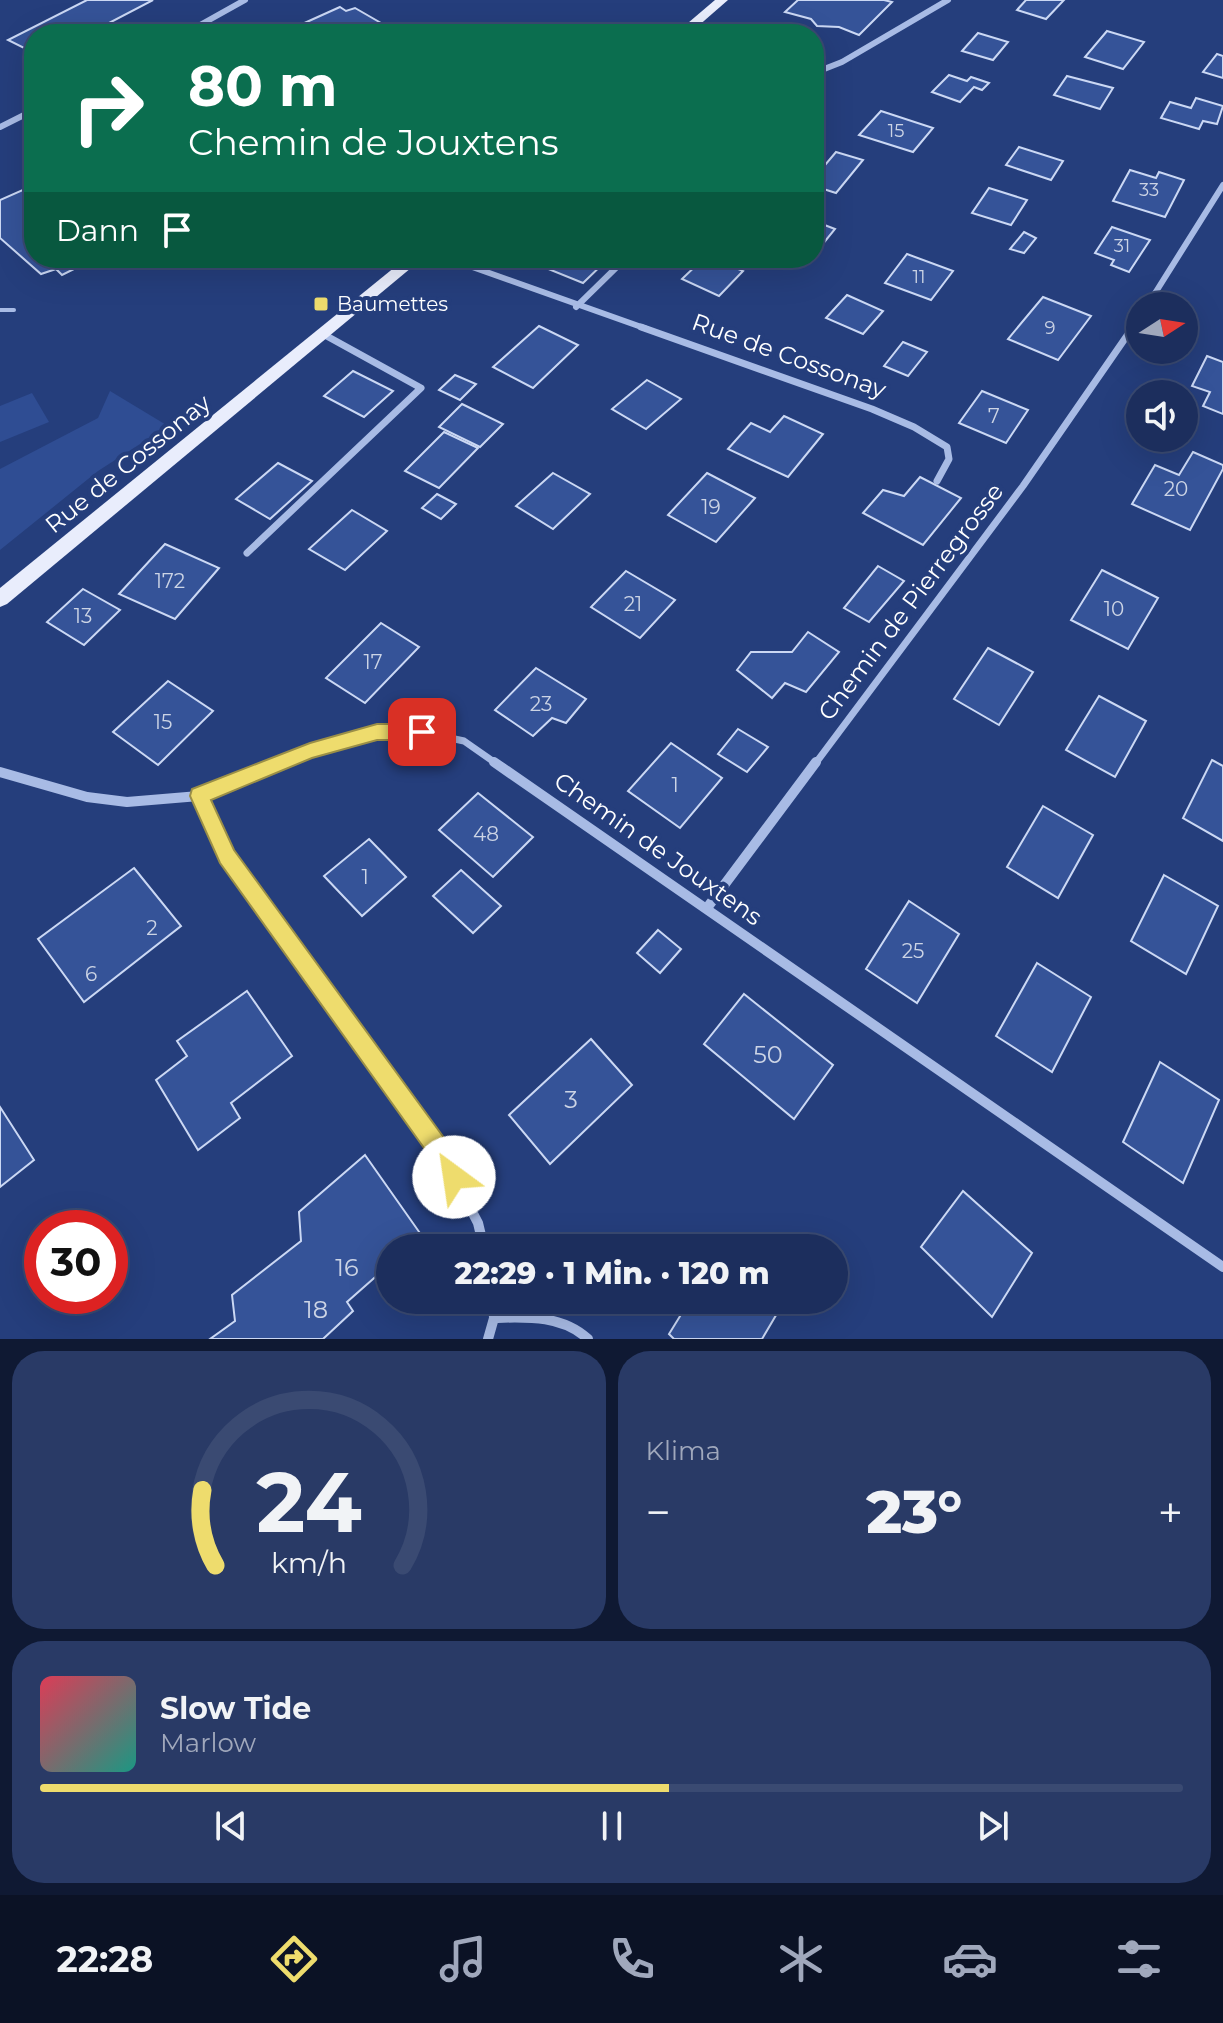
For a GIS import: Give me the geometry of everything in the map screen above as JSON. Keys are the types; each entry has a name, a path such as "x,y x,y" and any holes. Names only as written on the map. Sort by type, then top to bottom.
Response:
{"main road":[{"path":"693,24 722,0"},
{"name":"Rue de Cossonay","path":"0,599 403,268"}],"street":[{"path":"202,24 245,0"},
{"path":"824,69 842,62 948,0"},
{"path":"0,127 24,115"},
{"path":"1156,292 1223,185"},
{"name":"Rue de Cossonay","path":"473,268 576,307 719,353 850,401 941,443 949,454 937,481"},
{"path":"576,307 616,268"},
{"path":"247,553 421,388 323,334"},
{"name":"Chemin de Pierregrosse","path":"707,908 1023,486 1126,337"},
{"name":"Chemin de Jouxtens","path":"0,772 87,797 127,802 199,796 310,751 377,732 422,732 464,741 1223,1267"},
{"path":"199,796 227,856 442,1154 478,1223 481,1234"},
{"path":"488,1339 494,1314"},
{"path":"494,1318 535,1317 581,1330 588,1339"}],"lane":[{"path":"0,310 14,310"}],"shaded area":[{"path":"110,391 168,426 98,471 0,550 0,469 98,418"},
{"path":"32,393 49,422 0,442 0,406"}],"building":[{"path":"87,0 153,0 107,24 40,24"},
{"path":"798,0 892,2 859,35 839,27 815,24 811,19 785,12"},
{"path":"1026,0 1064,0 1046,19 1017,10"},
{"path":"340,7 346,11 355,8 383,24 302,24"},
{"path":"1107,31 1144,42 1123,69 1085,57"},
{"path":"24,32 24,48 8,40"},
{"path":"978,33 1008,42 993,60 962,51"},
{"path":"1217,54 1223,56 1223,78 1203,72"},
{"path":"949,75 989,83 982,90 974,87 960,102 932,92"},
{"path":"1067,76 1113,88 1100,109 1054,95"},
{"path":"1196,98 1223,106 1217,124 1203,121 1199,129 1161,118 1170,102 1191,108"},
{"path":"881,111 933,128 913,152 859,135"},
{"path":"1019,147 1063,161 1051,180 1006,165"},
{"path":"836,152 863,160 836,193 824,189 824,166"},
{"path":"1130,170 1156,178 1159,172 1184,180 1165,217 1113,201"},
{"path":"989,188 1027,200 1011,225 972,213"},
{"path":"24,189 24,259 0,238 0,200"},
{"path":"824,225 835,229 824,243"},
{"path":"1112,227 1150,240 1129,272 1111,265 1114,260 1095,253"},
{"path":"1024,232 1036,238 1024,253 1010,249"},
{"path":"907,254 953,271 931,300 885,283"},
{"path":"34,268 76,268 62,275 56,269 41,274"},
{"path":"546,268 599,268 583,283"},
{"path":"694,268 736,268 743,271 719,296 682,279"},
{"path":"847,295 883,311 863,334 826,318"},
{"path":"1043,297 1091,316 1058,360 1008,339"},
{"path":"539,326 578,345 533,388 493,367"},
{"path":"903,342 927,352 908,376 884,366"},
{"path":"1207,356 1223,362 1223,414 1203,406 1210,392 1198,388 1198,380 1195,380"},
{"path":"353,371 393,391 364,417 324,396"},
{"path":"455,375 476,384 460,400 439,390"},
{"path":"647,380 681,399 646,429 612,409"},
{"path":"982,391 1028,410 1006,443 959,423"},
{"path":"462,404 503,424 480,447 439,427"},
{"path":"784,416 823,434 788,477 728,449 751,423 770,432"},
{"path":"444,432 478,448 439,488 405,471"},
{"path":"1193,452 1223,465 1190,530 1132,504 1155,465 1179,475"},
{"path":"278,463 312,481 270,519 236,499"},
{"path":"553,473 590,494 553,529 516,506"},
{"path":"707,473 755,498 716,542 668,515"},
{"path":"920,477 961,498 923,545 863,513 883,490 904,496"},
{"path":"437,494 456,504 441,519 422,508"},
{"path":"352,510 387,531 345,570 309,549"},
{"path":"165,544 219,568 175,619 119,594"},
{"path":"878,566 904,581 869,622 844,608"},
{"path":"1102,570 1158,598 1128,649 1071,620"},
{"path":"626,571 675,600 640,638 591,607"},
{"path":"83,589 120,610 84,645 47,622"},
{"path":"381,623 419,647 365,703 326,678"},
{"path":"808,632 839,652 806,692 785,683 772,698 737,670 751,652 792,652"},
{"path":"988,648 1033,672 999,725 954,699"},
{"path":"536,668 586,699 566,723 552,718 533,736 495,710"},
{"path":"168,681 213,711 158,765 113,732"},
{"path":"1099,696 1146,721 1115,777 1066,750"},
{"path":"738,729 768,747 747,772 718,754"},
{"path":"671,743 722,778 680,828 628,791"},
{"path":"1212,760 1223,766 1223,841 1183,818"},
{"path":"478,793 533,837 493,877 439,830"},
{"path":"1043,806 1093,835 1058,898 1007,867"},
{"path":"369,839 406,877 362,916 324,876"},
{"path":"134,868 181,926 84,1002 38,939"},
{"path":"461,870 501,906 473,933 433,896"},
{"path":"1164,875 1218,906 1186,974 1131,941"},
{"path":"909,901 959,934 917,1003 866,969"},
{"path":"658,930 681,949 660,973 637,953"},
{"path":"1037,963 1091,997 1052,1072 996,1036"},
{"path":"247,991 292,1056 231,1103 240,1118 198,1150 156,1080 187,1056 177,1041"},
{"path":"744,994 833,1065 794,1119 704,1044"},
{"path":"591,1039 632,1085 550,1164 509,1115"},
{"path":"1160,1062 1219,1100 1183,1183 1123,1142"},
{"path":"0,1107 34,1160 0,1187"},
{"path":"365,1155 421,1234 376,1234 376,1276 347,1302 353,1311 323,1339 210,1339 235,1321 232,1295 301,1241 299,1212"},
{"path":"963,1191 1032,1253 992,1317 921,1247"},
{"path":"681,1314 777,1314 762,1339 674,1339 669,1334"}],"place":[{"name":"Baumettes","path":"321,304"}],"route":[{"path":"422,732 377,732 310,751 199,796 227,856 442,1154 454,1177"}]}
